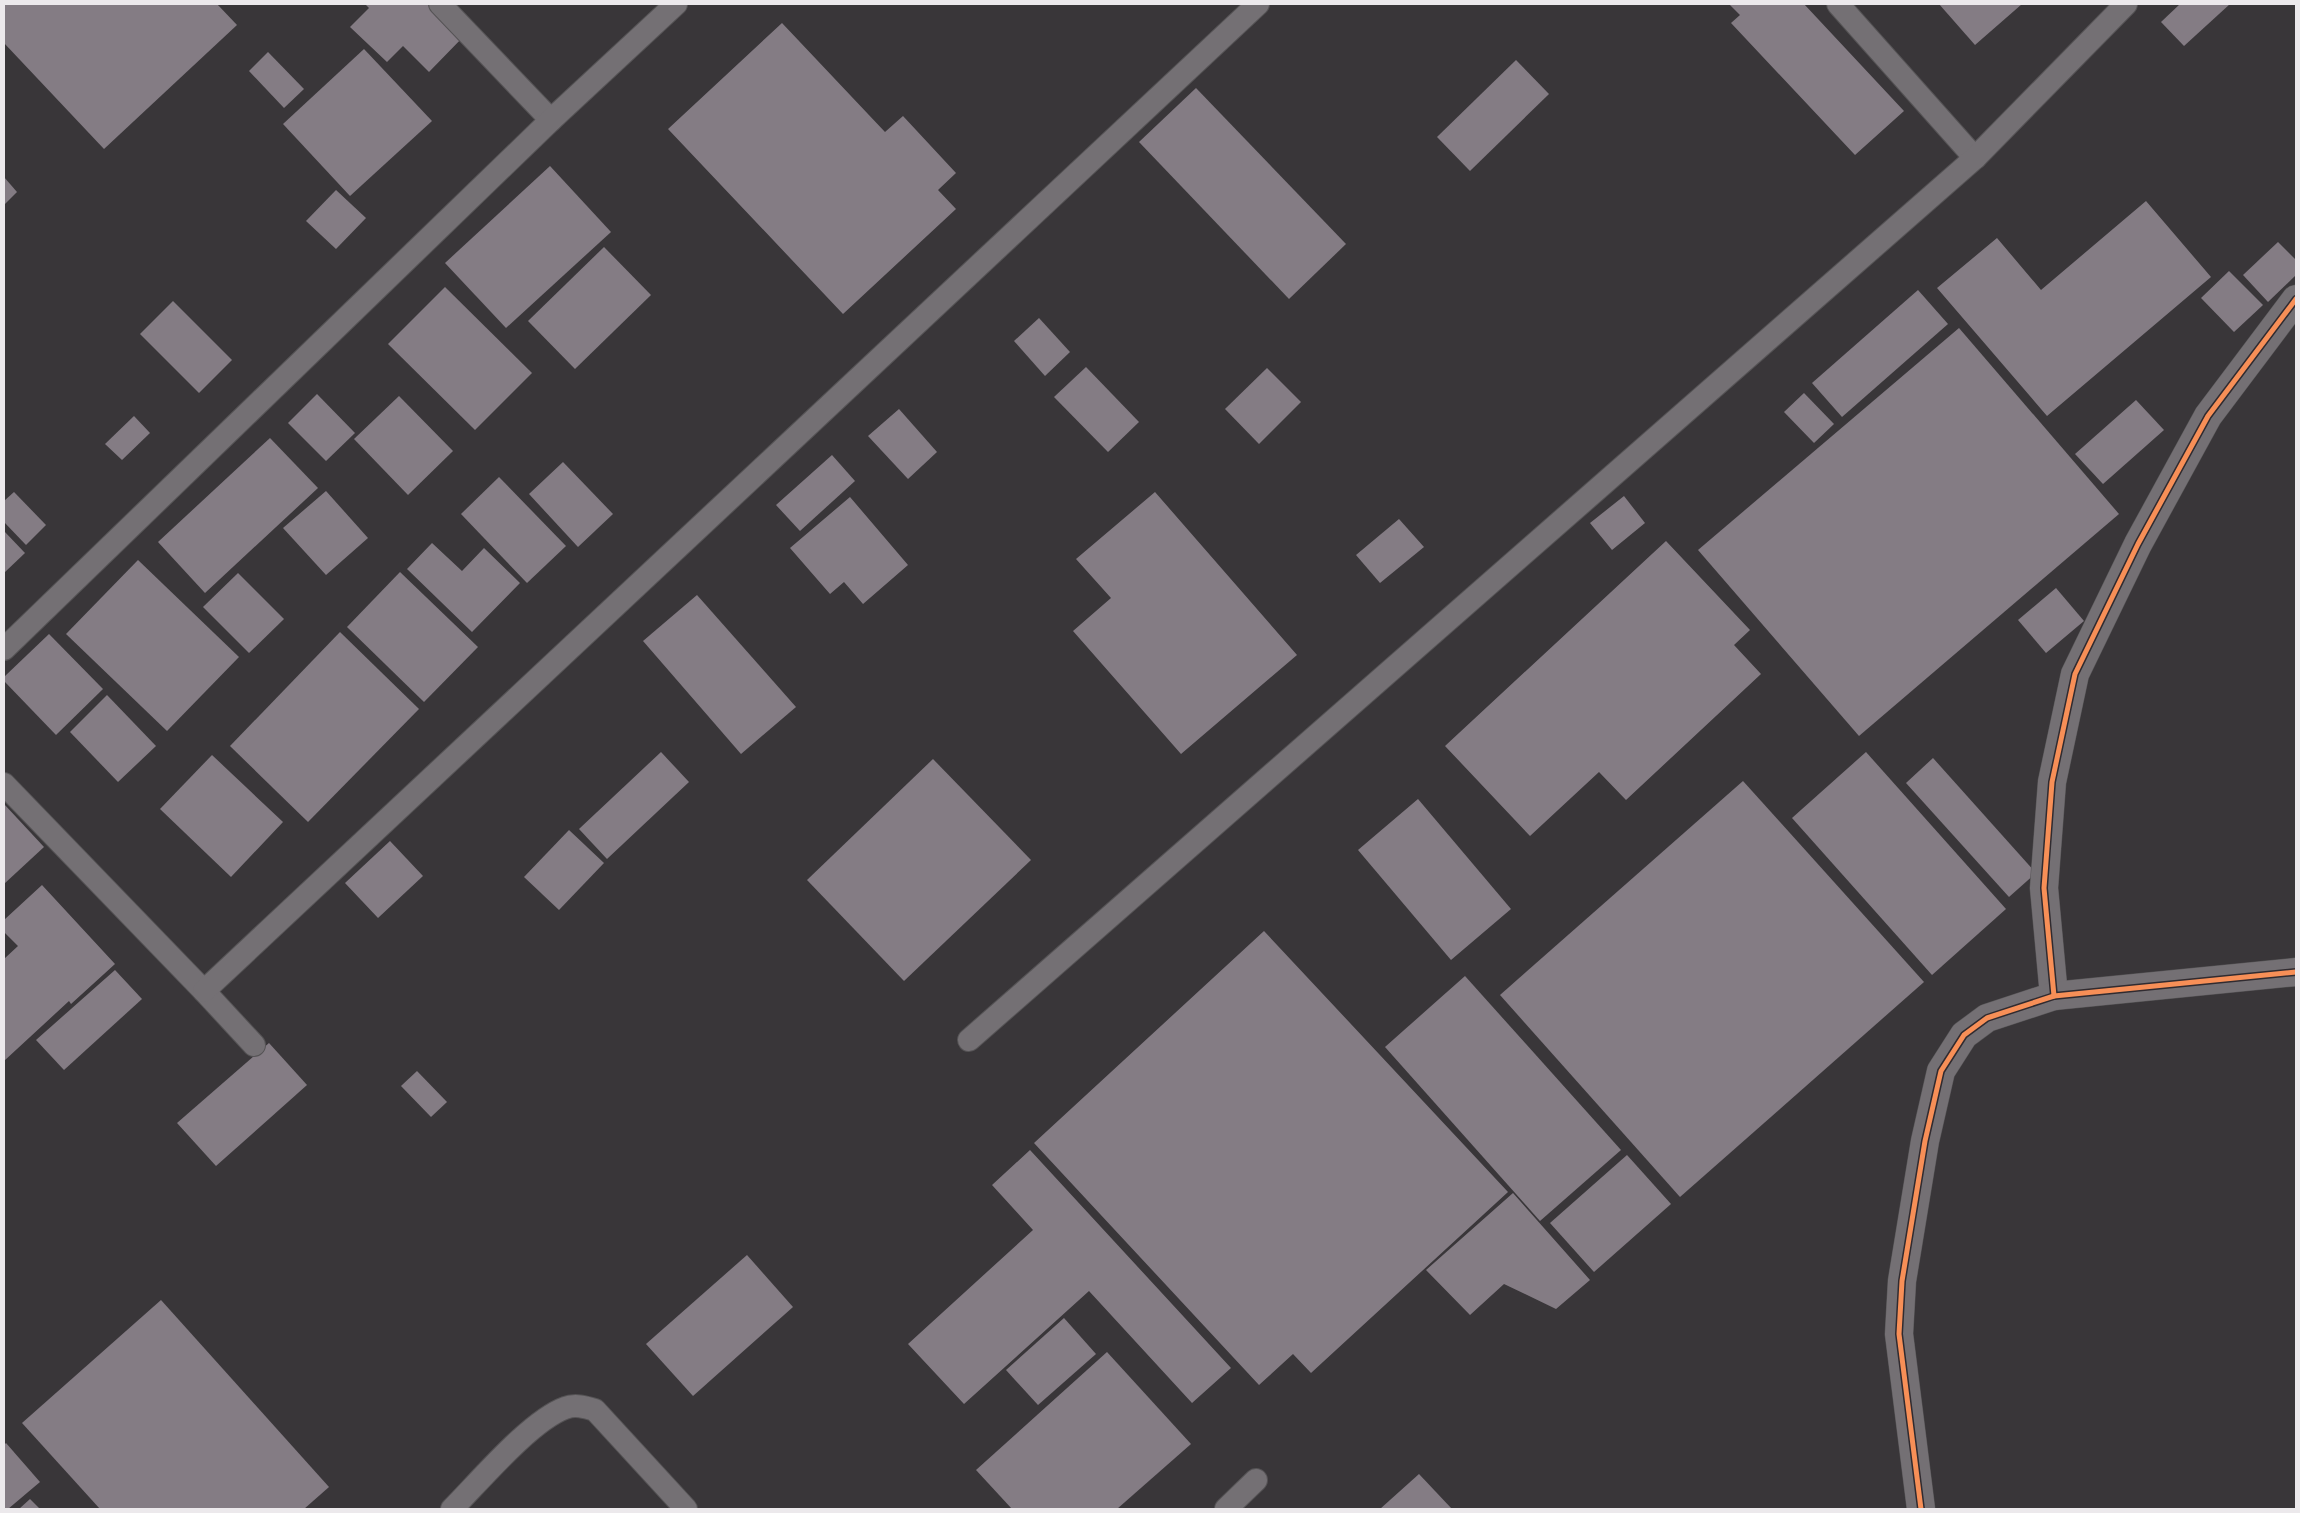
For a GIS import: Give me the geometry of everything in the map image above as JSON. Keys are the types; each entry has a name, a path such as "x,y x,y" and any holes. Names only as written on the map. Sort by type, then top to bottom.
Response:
{"street":[{"path":"2054,996 2044,888 2052,782 2075,674 2138,544 2208,416 2296,300"},
{"path":"1922,1509 1899,1334 1902,1281 1925,1141 1940,1070 1964,1035 1987,1018 2054,996 2296,972"}],"lane":[{"path":"440,4 551,120"},
{"path":"4,649 551,120 676,4"},
{"path":"204,991 1258,4"},
{"path":"1838,4 1975,158"},
{"path":"969,1040 1975,158 2126,4"},
{"path":"4,784 254,1045"},
{"path":"452,1509 534,1427 566,1407 578,1406 595,1410 686,1509"},
{"path":"1226,1509 1256,1480"}],"building":[{"path":"4,4 217,4 237,25 104,149 4,43"},
{"path":"365,4 432,4 465,35 429,72 403,46 387,62 350,27 369,8"},
{"path":"1729,4 1804,4 1904,111 1855,155 1731,23 1740,15"},
{"path":"1939,4 2022,4 1975,45"},
{"path":"2180,4 2230,4 2184,46 2161,22"},
{"path":"782,23 885,132 903,116 956,173 938,190 956,209 843,314 668,129"},
{"path":"364,49 432,121 350,196 283,124"},
{"path":"268,52 304,89 284,108 249,71"},
{"path":"1516,60 1549,94 1470,171 1437,137"},
{"path":"1196,88 1346,244 1289,299 1139,142"},
{"path":"550,166 611,232 506,328 445,263"},
{"path":"4,177 17,192 4,205"},
{"path":"336,190 366,218 336,249 306,221"},
{"path":"2146,201 2211,277 2047,416 1937,288 1997,238 2041,290"},
{"path":"2278,242 2296,260 2296,275 2268,302 2243,275"},
{"path":"604,247 651,295 575,369 528,321"},
{"path":"2229,271 2263,305 2234,332 2201,298"},
{"path":"445,287 532,373 475,430 388,344"},
{"path":"1918,290 1948,324 1842,417 1812,383"},
{"path":"173,301 232,360 199,393 140,334"},
{"path":"1039,318 1070,352 1045,376 1014,341"},
{"path":"1959,328 2119,514 1859,736 1698,550"},
{"path":"1086,367 1139,422 1108,452 1054,397"},
{"path":"1267,368 1301,402 1259,444 1225,409"},
{"path":"1804,393 1834,424 1814,443 1784,412"},
{"path":"317,394 355,433 326,461 288,423"},
{"path":"399,396 453,451 408,495 354,439"},
{"path":"2136,400 2164,430 2103,484 2075,454"},
{"path":"899,409 937,452 908,479 868,436"},
{"path":"134,416 150,433 122,460 105,444"},
{"path":"270,438 318,488 205,593 158,542"},
{"path":"832,455 855,481 800,531 776,505"},
{"path":"563,462 613,514 578,547 529,494"},
{"path":"499,477 566,546 527,583 461,514"},
{"path":"326,491 368,538 326,575 283,528"},
{"path":"14,492 46,525 26,545 4,522 4,501"},
{"path":"1155,492 1297,655 1181,754 1073,631 1111,598 1076,559"},
{"path":"1624,496 1645,523 1612,550 1590,523"},
{"path":"850,497 908,565 863,604 844,582 830,594 790,548"},
{"path":"1399,519 1424,547 1380,583 1356,555"},
{"path":"4,531 25,553 4,573"},
{"path":"1666,541 1750,630 1734,645 1761,674 1626,800 1599,772 1530,836 1445,746"},
{"path":"432,543 462,571 484,548 520,583 472,632 407,569"},
{"path":"138,560 239,657 167,731 66,634"},
{"path":"400,572 478,647 424,702 347,627"},
{"path":"238,573 284,619 249,653 203,607"},
{"path":"2056,588 2084,621 2046,653 2018,620"},
{"path":"697,595 796,707 741,754 643,641"},
{"path":"340,632 419,709 308,822 230,746"},
{"path":"49,634 103,689 56,735 4,681 4,677"},
{"path":"107,695 156,746 118,782 70,732"},
{"path":"661,752 689,782 607,859 579,829"},
{"path":"1866,752 2006,909 1932,975 1792,818"},
{"path":"212,755 283,822 231,877 160,809"},
{"path":"1933,758 2036,873 2009,897 1906,783"},
{"path":"933,759 1031,860 904,981 807,880"},
{"path":"1743,781 1924,982 1680,1197 1500,995"},
{"path":"1418,799 1511,909 1451,960 1358,850"},
{"path":"4,804 44,847 4,884"},
{"path":"569,830 604,863 559,910 524,877"},
{"path":"390,841 423,876 378,918 345,883"},
{"path":"42,885 115,964 71,1004 69,1001 4,1061 4,959 18,946 4,932 4,920"},
{"path":"1264,931 1508,1192 1311,1373 1293,1354 1259,1385 1034,1143"},
{"path":"115,970 142,999 64,1070 36,1040"},
{"path":"1465,976 1621,1150 1540,1221 1385,1047"},
{"path":"269,1043 307,1085 216,1166 177,1123"},
{"path":"417,1071 447,1102 431,1117 401,1086"},
{"path":"1030,1150 1231,1368 1192,1403 1089,1291 964,1404 908,1344 1033,1230 992,1185"},
{"path":"1627,1155 1671,1204 1594,1272 1550,1223"},
{"path":"1513,1193 1590,1280 1556,1309 1504,1284 1470,1315 1426,1270"},
{"path":"747,1255 793,1307 693,1396 646,1344"},
{"path":"161,1300 329,1487 304,1509 100,1509 22,1423"},
{"path":"1064,1318 1096,1354 1038,1405 1006,1370"},
{"path":"1107,1352 1191,1444 1117,1509 1012,1509 976,1470"},
{"path":"6,1443 40,1482 8,1509 4,1509 4,1445"},
{"path":"1419,1474 1452,1509 1380,1509"},
{"path":"30,1499 40,1509 19,1509"}],"cycle path":[{"path":"2054,996 2044,888 2052,782 2075,674 2138,544 2208,416 2296,299"},
{"path":"1921,1509 1899,1334 1902,1281 1925,1141 1941,1071 1964,1035 1987,1018 2054,996 2296,972"}]}
